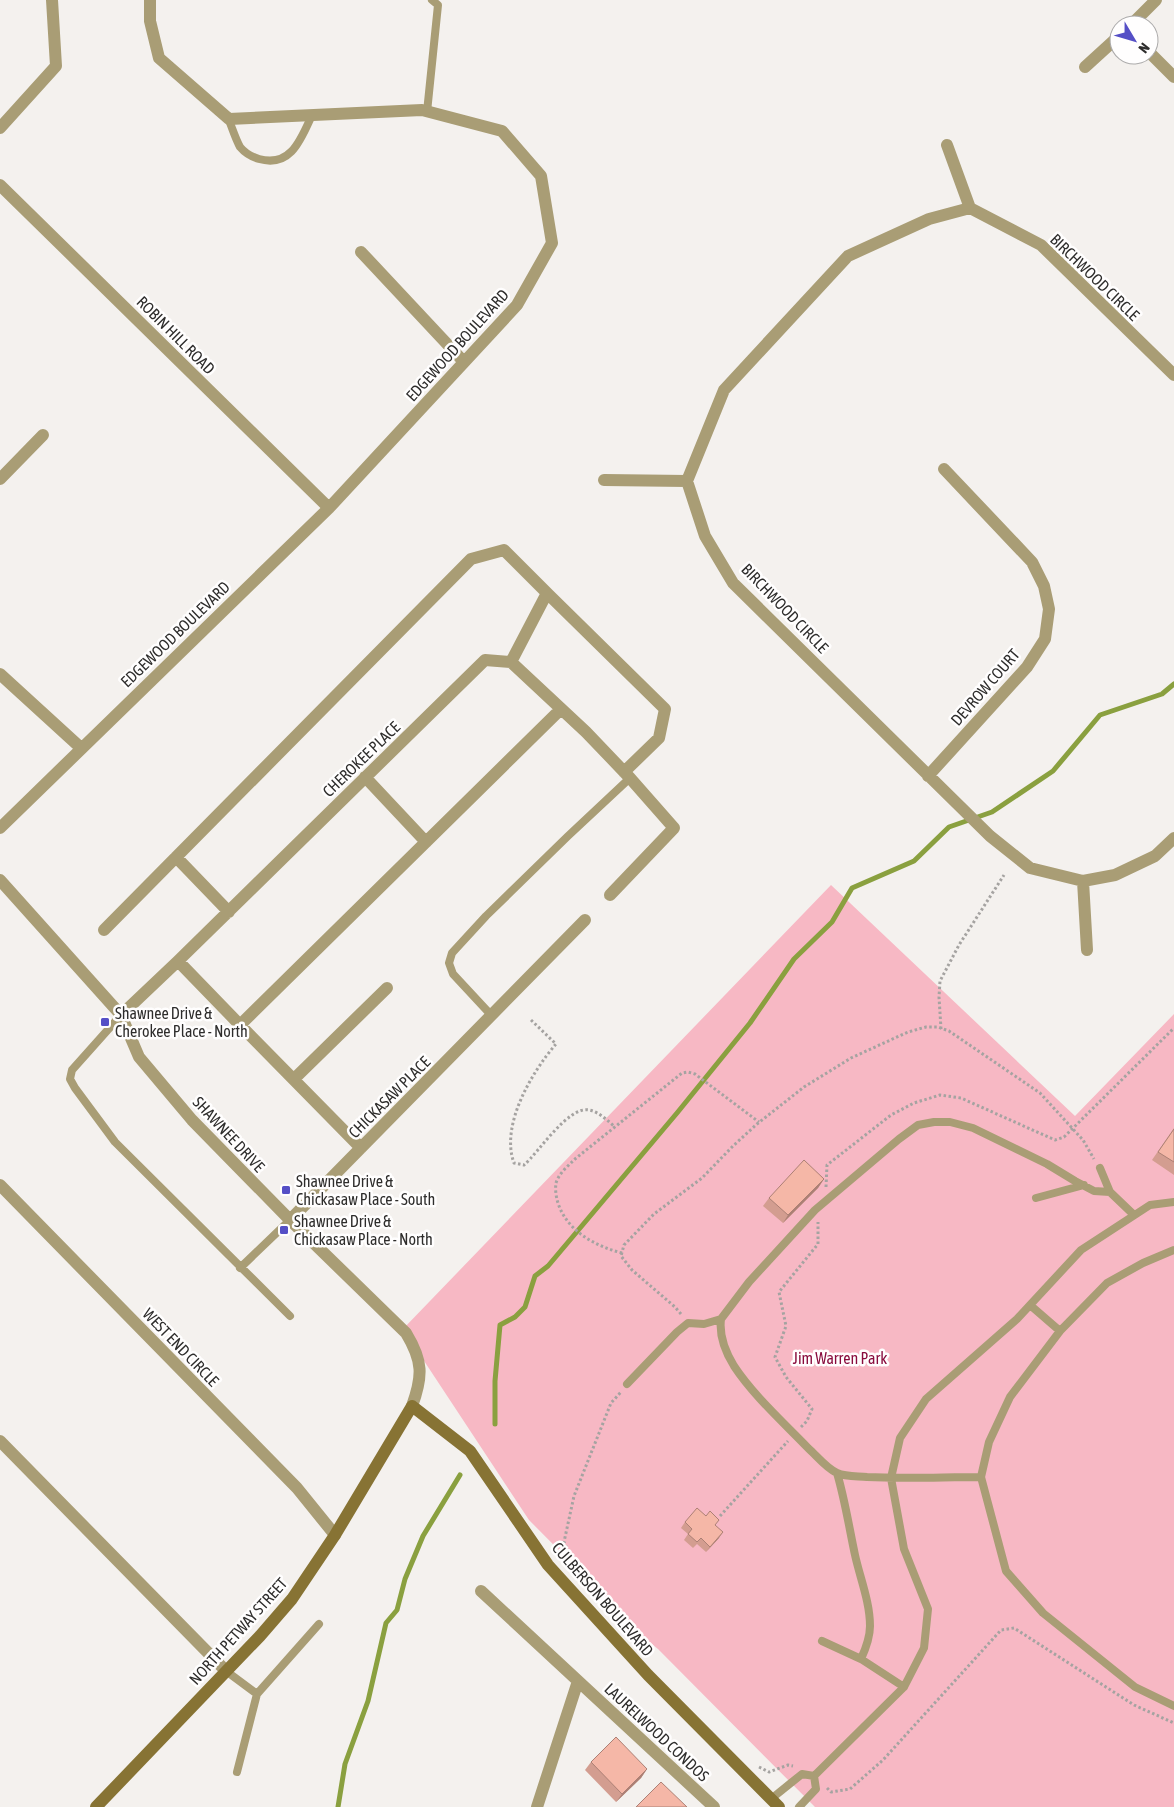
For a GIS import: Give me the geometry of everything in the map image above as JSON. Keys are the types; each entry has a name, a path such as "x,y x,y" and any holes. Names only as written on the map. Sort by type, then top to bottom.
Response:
{"street":[{"path":"0,128 56,66 52,0"},
{"path":"150,0 150,21 159,58 228,118"},
{"path":"1141,15 1156,0"},
{"path":"1085,67 1109,45"},
{"path":"1159,62 1174,77"},
{"name":"EDGEWOOD BOULEVARD","path":"0,828 329,508 517,305 552,243 541,176 502,131 422,110 228,118"},
{"path":"604,480 687,482 724,390 848,256 929,219 970,208 946,146"},
{"name":"ROBIN HILL ROAD","path":"0,185 329,508"},
{"name":"BIRCHWOOD CIRCLE","path":"970,208 1041,245 1174,375"},
{"path":"360,252 464,362"},
{"path":"0,479 43,435"},
{"name":"DEVROW COURT","path":"928,776 1027,667 1045,638 1050,609 1044,586 1032,562 944,469"},
{"name":"BIRCHWOOD CIRCLE","path":"687,482 705,536 733,583 990,836 1030,868 1083,881 1116,875 1155,856 1174,838"},
{"path":"104,930 471,559 504,550 664,709 659,738 627,775"},
{"path":"547,593 511,662 627,775 674,828 610,895"},
{"name":"CHEROKEE PLACE","path":"121,1015 485,660 511,662"},
{"path":"0,674 81,748"},
{"path":"240,1025 561,709"},
{"path":"365,777 426,842"},
{"path":"176,857 228,912"},
{"name":"SHAWNEE DRIVE","path":"0,880 121,1015 138,1058 192,1120 290,1220 406,1333 416,1349 421,1365 418,1389 412,1406"},
{"path":"1083,881 1087,950"},
{"name":"CHICKASAW PLACE","path":"290,1220 585,920"},
{"path":"178,961 361,1148"},
{"path":"294,1079 387,988"},
{"name":"WEST END CIRCLE","path":"0,1185 297,1488 335,1535"},
{"name":"NORTH PETWAY STREET","path":"96,1807 260,1636 292,1599 335,1535 412,1406"},
{"name":"CULBERSON BOULEVARD","path":"412,1406 470,1451 548,1565 648,1675 775,1803"},
{"path":"0,1441 226,1671"},
{"name":"LAURELWOOD CONDOS","path":"481,1590 714,1807"},
{"path":"537,1807 578,1681"}],"lane":[{"path":"427,112 438,5 432,0"},
{"path":"228,118 241,147 248,155 270,162 288,156 300,140 312,115"},
{"path":"492,1016 453,974 449,963 452,953 486,916 627,775"},
{"path":"121,1015 72,1070 70,1079 115,1142 290,1316"},
{"path":"981,1477 890,1478 849,1476 837,1473 795,1434 734,1366 725,1346 720,1327 721,1319 749,1282 824,1202 918,1125 950,1122 972,1128 1047,1164 1094,1191 1110,1192"},
{"path":"1100,1168 1110,1192 1134,1215"},
{"path":"1036,1198 1084,1185"},
{"path":"814,1776 904,1687 924,1648 928,1609 904,1549 890,1478 900,1438 926,1399 1017,1319 1082,1250 1150,1205 1174,1202"},
{"path":"240,1268 290,1220"},
{"path":"1174,1250 1143,1263 1106,1283 1060,1331 1010,1397 989,1442 981,1477 1006,1571 1043,1613 1135,1687 1174,1706"},
{"path":"1030,1305 1060,1331"},
{"path":"627,1384 688,1323 704,1324 721,1319"},
{"path":"837,1473 846,1502 870,1625 868,1643 861,1659"},
{"path":"238,1772 257,1694 320,1624"},
{"path":"822,1641 861,1659 904,1687"},
{"path":"226,1671 257,1694"},
{"path":"775,1803 802,1774 814,1776"},
{"path":"799,1807 816,1789 814,1776"}],"path":[{"path":"941,1028 940,981 959,945 1004,875"},
{"path":"531,1020 556,1044 532,1078 519,1104 510,1140 514,1163 524,1165 535,1156 567,1117 577,1112 587,1110 600,1115 616,1127"},
{"path":"688,1323 675,1307 632,1270 621,1256 624,1245 654,1214 702,1178 732,1146 804,1087 851,1058 908,1032 926,1027 941,1028 963,1040 1040,1093 1082,1140 1100,1168"},
{"path":"720,1516 807,1421 812,1409 786,1377 775,1357 786,1326 779,1292 818,1244 818,1216 826,1196 827,1165 891,1115 914,1102 940,1095 961,1098 1055,1140 1064,1137 1174,1028"},
{"path":"622,1254 599,1246 583,1236 566,1221 560,1210 556,1184 563,1171 575,1159 682,1073 695,1074 759,1122"},
{"path":"582,1583 564,1542 574,1496 611,1403 627,1384"},
{"path":"753,1764 769,1772 788,1765 803,1769 814,1776 831,1792 850,1790 896,1746 1002,1630 1014,1628 1134,1704 1174,1723"}],"green space":[{"name":"Jim Warren Park","path":"831,885 1075,1116 1174,1014 1174,1807 815,1807 658,1649 636,1631 637,1629 529,1520 403,1329"}],"building":[{"path":"1174,1129 1174,1162 1158,1152"},
{"path":"804,1160 824,1179 788,1215 769,1198"},
{"path":"697,1508 706,1516 710,1511 719,1520 715,1525 723,1532 710,1547 701,1538 697,1542 688,1534 692,1529 685,1522"},
{"path":"616,1737 647,1769 622,1794 591,1762"},
{"path":"661,1782 687,1807 636,1807"}],"waterway":[{"path":"495,1424 495,1381 500,1325 515,1317 525,1307 535,1276 548,1266 677,1113 750,1023 794,959 832,922 852,888 914,861 949,827 992,812 1053,771 1100,715 1162,694 1174,684"},
{"path":"338,1807 345,1764 368,1701 386,1623 397,1610 405,1579 423,1536 460,1475"}],"place":[{"name":"Shawnee Drive & Cherokee Place - North","path":"105,1022"},
{"name":"Shawnee Drive & Chickasaw Place - South","path":"286,1190"},
{"name":"Shawnee Drive & Chickasaw Place - North","path":"284,1230"}]}
